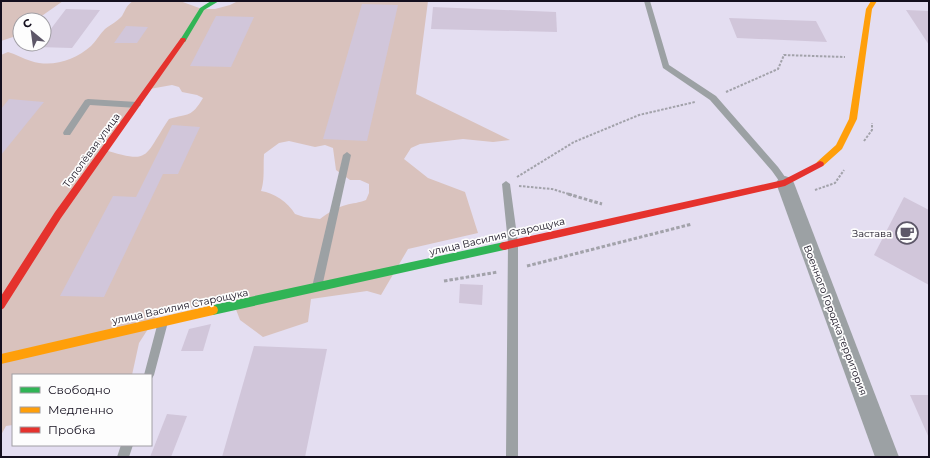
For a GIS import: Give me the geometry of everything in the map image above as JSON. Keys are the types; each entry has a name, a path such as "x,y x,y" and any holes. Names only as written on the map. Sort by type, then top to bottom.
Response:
{"street":[{"name":"Тополёвая улица","path":"1,305 58,214 177,50 202,9 216,1"},
{"name":"улица Василия Старощука","path":"1,358 785,183 818,166 838,147 853,119 869,9 874,1"},
{"name":"Военного Городка территория","path":"785,183 887,457"}],"lane":[{"path":"647,1 666,66 713,98 775,169 785,183"},
{"path":"67,133 88,102 137,105"},
{"path":"316,288 348,155"},
{"path":"506,184 513,244 512,457"},
{"path":"149,374 163,321"},
{"path":"123,457 127,446"}],"path":[{"path":"506,184 574,142 639,116 713,98 778,69 784,55 845,57"},
{"path":"506,184 552,188 608,206"}],"shaded area":[{"path":"1,1 63,1 47,12 12,12 12,37 1,41"},
{"path":"133,1 180,1 202,9 215,9 238,1 428,1 416,94 510,140 493,142 463,139 420,144 411,148 404,159 428,178 465,192 478,233 408,249 381,295 367,291 311,299 308,322 263,337 240,320 232,299 157,315 139,343 132,374 12,374 12,425 6,426 1,435 1,55 8,52 31,61 47,64 71,59 91,46 105,29 122,16 127,6","holes":["172,85 179,87 182,92 197,95 203,98 195,109 189,114 169,119 154,143 144,155 138,157 129,156 101,149 144,90","289,141 315,147 325,145 333,148 336,170 350,180 360,180 369,184 369,193 366,200 339,207 320,219 295,214 289,206 280,199 261,191 264,154 279,143"]}],"building":[{"path":"362,4 398,5 367,141 323,139"},
{"path":"433,7 556,12 557,32 431,29"},
{"path":"66,9 100,10 72,48 52,47 52,27"},
{"path":"906,10 929,11 929,45"},
{"path":"216,16 254,17 231,67 190,66"},
{"path":"729,18 816,21 827,42 737,38"},
{"path":"126,26 148,27 137,43 114,43"},
{"path":"9,99 44,102 1,155 1,109"},
{"path":"172,125 200,127 178,174 163,174 104,297 60,296 113,196 136,197"},
{"name":"Застава","path":"904,197 929,210 929,285 874,255"},
{"path":"460,284 483,285 482,305 459,303"},
{"path":"211,324 203,351 181,351 189,329"},
{"path":"254,346 327,349 305,457 222,457"},
{"path":"910,395 929,395 929,438"},
{"path":"167,414 187,416 171,457 150,457"}],"traffic: fast":[{"path":"183,40 202,9 216,1"},
{"path":"213,310 504,246"}],"traffic: slow":[{"path":"820,164 839,147 853,119 869,9 874,1"},
{"path":"1,359 213,310"}],"traffic: jam":[{"path":"1,305 58,215 183,40"},
{"path":"504,246 785,183 820,164"}],"place":[{"name":"Застава","path":"907,233"}]}
